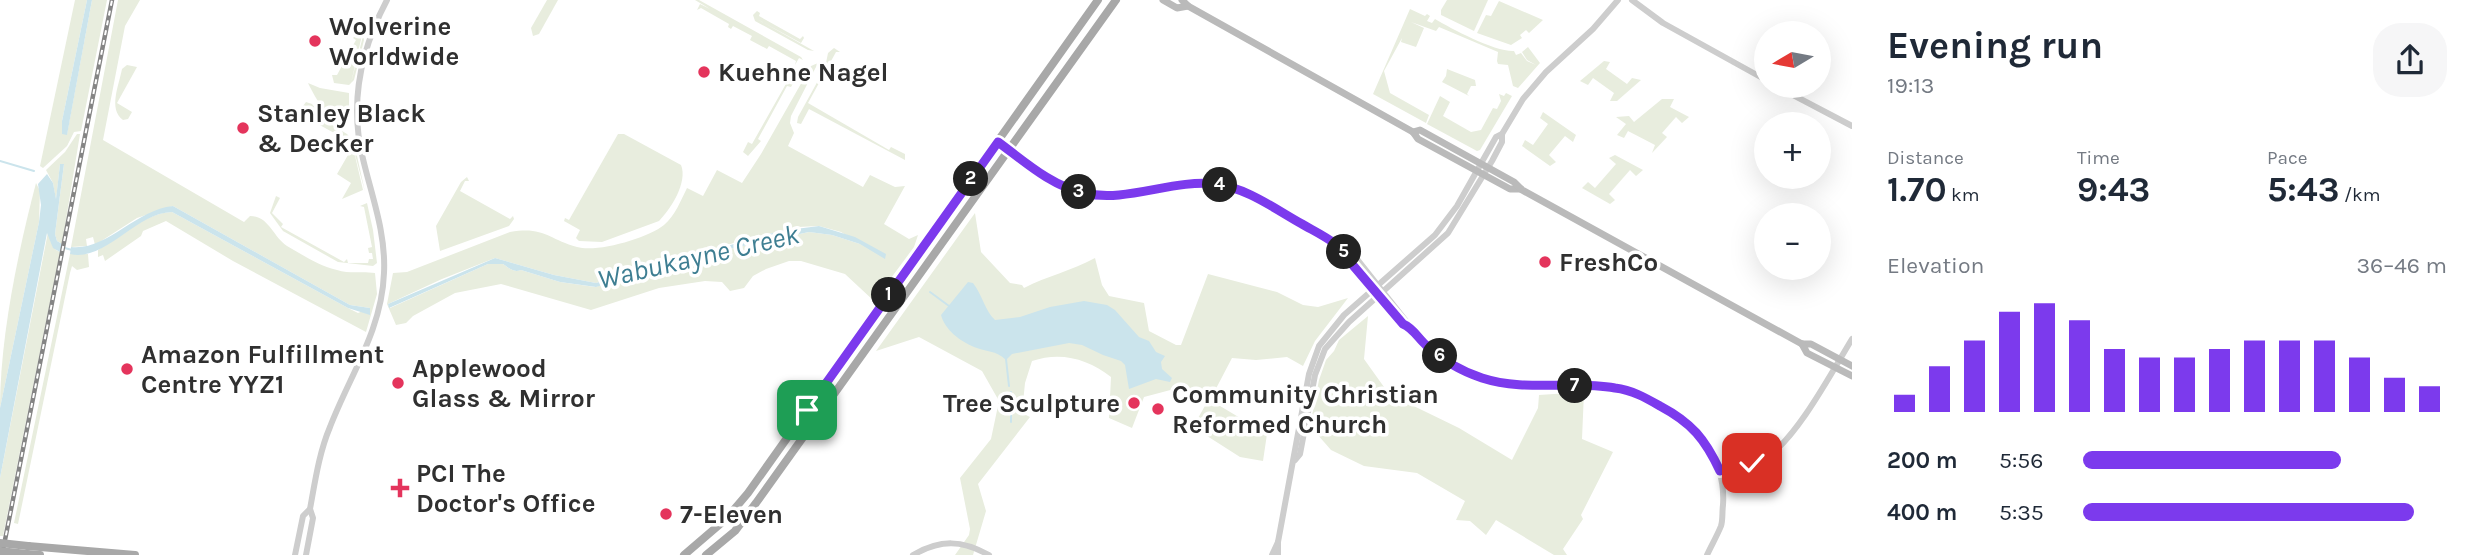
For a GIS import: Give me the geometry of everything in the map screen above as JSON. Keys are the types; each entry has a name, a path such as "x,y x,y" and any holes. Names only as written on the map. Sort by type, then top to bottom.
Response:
{"main road":[{"path":"684,555 726,519 748,493 1098,0"},
{"path":"706,555 734,531 756,503 1116,0"},
{"path":"1163,0 1177,8 1185,3 1412,132 1420,130 1482,169 1514,182 1522,190 1802,344 1811,344 1852,376"},
{"path":"1837,363 1852,366"},
{"path":"0,543 40,555"},
{"path":"0,551 135,555"}],"street":[{"path":"295,555 303,516 310,509 329,429 369,343 384,285 383,241 360,146 356,101 365,51 387,0"},
{"path":"1278,555 1278,542 1295,460 1293,451 1325,349 1338,333 1448,233 1496,137 1502,134 1534,85 1594,29 1618,0"},
{"path":"1632,0 1674,29 1754,73"},
{"path":"1798,98 1852,127"},
{"path":"998,142 1063,186 1092,195 1114,195 1198,184 1230,187 1334,243 1349,257 1357,259 1376,288 1407,320 1409,327 1422,341 1466,372 1492,381 1519,385 1612,387 1640,395 1677,415 1697,431 1720,471 1722,524 1707,555"},
{"path":"1306,403 1313,359 1323,339 1339,320 1435,235 1482,169"},
{"path":"1720,471 1760,460 1779,448 1852,339"},
{"path":"306,555 313,518 310,509"},
{"path":"913,555 939,543 950,542 971,546 989,555"},
{"path":"1272,555 1278,542"},
{"path":"289,555 297,546"}],"shaded area":[{"path":"75,0 87,0 62,121 67,134 92,0 107,0 81,131 74,132 67,146 43,168 40,166"},
{"path":"118,0 140,0 125,26 103,140 244,222 250,216 262,219 287,246 317,263 342,271 375,273 377,294 366,332 233,261 166,221 143,231 141,236 105,261 103,255 98,257 98,250 133,226 152,216 172,212 358,313 370,308 350,305 173,206 137,218 95,245 93,237 86,239 87,246 71,247"},
{"path":"547,0 558,0 539,34 533,36 531,28"},
{"path":"695,0 803,60 799,58 795,65 796,61 769,46 767,49 750,40 752,36 733,26 731,29 729,24 701,8 697,10 700,4 710,9"},
{"path":"1447,0 1488,0 1474,31 1441,15"},
{"path":"1499,1 1543,20 1529,33 1526,30 1520,35 1522,38 1511,45 1477,33 1486,15 1491,16"},
{"path":"1410,9 1425,16 1427,14 1430,16 1427,21 1432,23 1435,19 1485,44 1514,51 1516,55 1521,53 1527,61 1536,65 1527,60 1522,52 1528,47 1540,63 1518,88 1513,86 1508,65 1498,64 1498,52 1439,27 1436,31 1411,22 1424,28 1416,47 1401,42 1402,38 1384,71 1390,93 1429,115 1426,123 1373,94"},
{"path":"757,11 759,16 800,39 803,36 804,38 801,43 757,19 814,51 755,21 753,15"},
{"path":"357,34 362,35 351,83 334,83 332,75 337,75"},
{"path":"363,36 354,80 351,83"},
{"path":"834,48 840,52 836,52 808,103 889,150 891,147 905,154 905,160 809,109 801,124 797,123 825,68 828,53"},
{"path":"1604,61 1610,62 1606,69 1627,84 1632,78 1641,80 1617,101 1610,101 1614,93 1593,78 1588,85 1580,81"},
{"path":"818,63 791,116 790,123 794,133 788,146 863,187 870,175 895,187 905,186 884,224 909,239 918,235 914,247 874,301 845,274 801,261 789,261 753,276 744,288 730,291 722,282 705,281 659,288 591,310 501,284 455,293 413,316 406,323 396,325 387,304 393,273 407,272 510,232 538,232 567,244 586,248 622,243 646,235 664,225 675,213 687,188 703,196 717,170 742,183 811,66","holes":["819,226 841,232 884,259 860,244 832,235 809,232 715,252 595,287 560,282 513,270 503,264 488,264 390,308 388,304 495,258 554,275 596,283 798,227"]},
{"path":"127,65 137,67 117,103 132,112 128,119 123,120 115,103 122,69"},
{"path":"783,66 796,71 797,76 791,87 787,86 758,139 761,141 748,156 743,152 748,142 752,144 791,75 780,70"},
{"path":"1447,69 1475,80 1476,86 1471,86 1467,94 1469,96 1442,82"},
{"path":"308,83 349,93 349,122 342,122 329,115"},
{"path":"1506,93 1512,96 1480,150 1477,151 1427,124 1440,96 1450,102 1443,116 1471,132 1481,130 1493,108 1497,109 1501,101 1499,94 1504,96"},
{"path":"1662,99 1674,99 1670,107 1689,117 1682,123 1676,117 1662,133 1667,137 1652,153 1655,145 1628,131 1624,138 1617,135 1626,124 1616,117 1629,116 1634,122"},
{"path":"306,102 312,104 324,120 347,134 354,142 365,192 352,143 363,190 342,199 351,183 337,174 348,155 345,139 298,113"},
{"path":"1543,112 1576,135 1573,142 1565,136 1549,155 1556,162 1550,166 1522,146 1525,140 1533,145 1548,124 1540,118"},
{"path":"77,134 80,134 62,244 57,241 55,234 64,164 60,164 56,200 53,183 46,170 65,152"},
{"path":"618,134 624,134 681,165 683,172 680,187 659,221 602,242 579,241 576,238 580,230 564,221 565,218 569,220"},
{"path":"1615,155 1643,170 1636,176 1630,170 1609,194 1615,200 1610,204 1582,188 1588,182 1595,188 1616,164 1609,158"},
{"path":"467,177 469,181 465,181 460,191 510,219 513,216 514,219 509,226 440,251 436,226 461,182"},
{"path":"36,183 40,191 39,222 0,408 3,353 11,295"},
{"path":"276,196 280,198 272,213 283,224 281,227 344,262 347,259 348,263 368,263 369,259 373,259 368,248 372,247 364,207 360,206 367,203 377,263 373,266 338,262 283,231 270,213"},
{"path":"975,213 981,252 1010,283 1022,285 1024,288 1095,258 1102,285 1109,296 1144,303 1149,331 1176,345 1181,345 1208,274 1277,292 1303,305 1318,307 1348,298 1315,341 1303,366 1287,357 1256,360 1232,358 1210,400 1267,434 1263,461 1240,457 1193,427 1206,404 1178,388 1144,397 1132,428 1109,418 1111,377 1074,358 1053,357 1032,361 1025,383 1022,413 1030,417 978,484 986,511 973,555 955,555 969,535 970,529 960,478 991,439 999,401 982,371 919,337 876,351"},
{"path":"48,232 56,250 60,252 3,536 0,536 0,478"},
{"path":"70,254 88,254 89,267 77,270 72,266 70,273 18,524 14,523"},
{"path":"1368,316 1364,359 1389,394 1459,428 1512,460 1538,408 1539,395 1584,392 1582,439 1613,452 1581,515 1583,519 1563,549 1567,555 1554,555 1496,520 1486,535 1470,521 1456,520 1465,501 1417,473 1364,466 1331,450 1310,426 1326,360 1339,340"}],"water":[{"path":"87,0 92,0 67,135 62,134 62,121"},
{"path":"60,164 64,164 55,234 57,241 62,244 60,252 53,248 47,233 0,478 0,408 39,222 41,205 38,184 47,174 53,183 56,199"},
{"path":"173,206 350,305 370,308 370,315 348,308 172,212 158,214 146,220 96,251 83,255 70,254 71,247 97,243 146,215"},
{"path":"819,226 855,237 886,254 885,259 860,244 832,235 809,232 715,252 596,287 560,282 513,270 503,264 488,264 389,308 388,304 495,258 554,275 596,283 780,231"},
{"path":"968,282 976,287 995,320 1020,317 1050,307 1084,301 1107,305 1115,310 1139,337 1149,341 1156,352 1165,356 1161,362 1162,369 1172,378 1170,382 1156,379 1129,389 1125,365 1121,361 1082,345 1069,343 1012,354 1006,360 995,353 974,347 954,334 941,315"}],"waterway":[{"path":"0,161 34,171"},
{"name":"Wabukayne Creek","path":"61,247 72,250"},
{"name":"Wabukayne Creek","path":"930,292 949,306"},
{"path":"1006,359 1009,386"},
{"path":"1011,392 1011,422"}],"railway":[{"path":"2,555 112,0"}],"place":[{"name":"Wolverine Worldwide","path":"315,41"},
{"name":"Kuehne Nagel","path":"704,72"},
{"name":"Stanley Black & Decker","path":"243,128"},
{"name":"FreshCo","path":"1545,262"},
{"name":"Amazon Fulfillment Centre YYZ1","path":"127,369"},
{"name":"Applewood Glass & Mirror","path":"398,383"},
{"name":"Tree Sculpture","path":"1134,403"},
{"name":"Community Christian Reformed Church","path":"1158,409"},
{"name":"PCI The Doctor's Office","path":"400,488"},
{"name":"7-Eleven","path":"666,514"}],"route":[{"path":"807,410 998,142 1048,178 1082,193 1114,195 1198,184 1213,184 1240,191 1334,243 1349,257 1351,263 1403,324 1432,350 1466,372 1506,384 1612,387 1632,392 1677,415 1697,431 1720,471 1752,463"}]}
